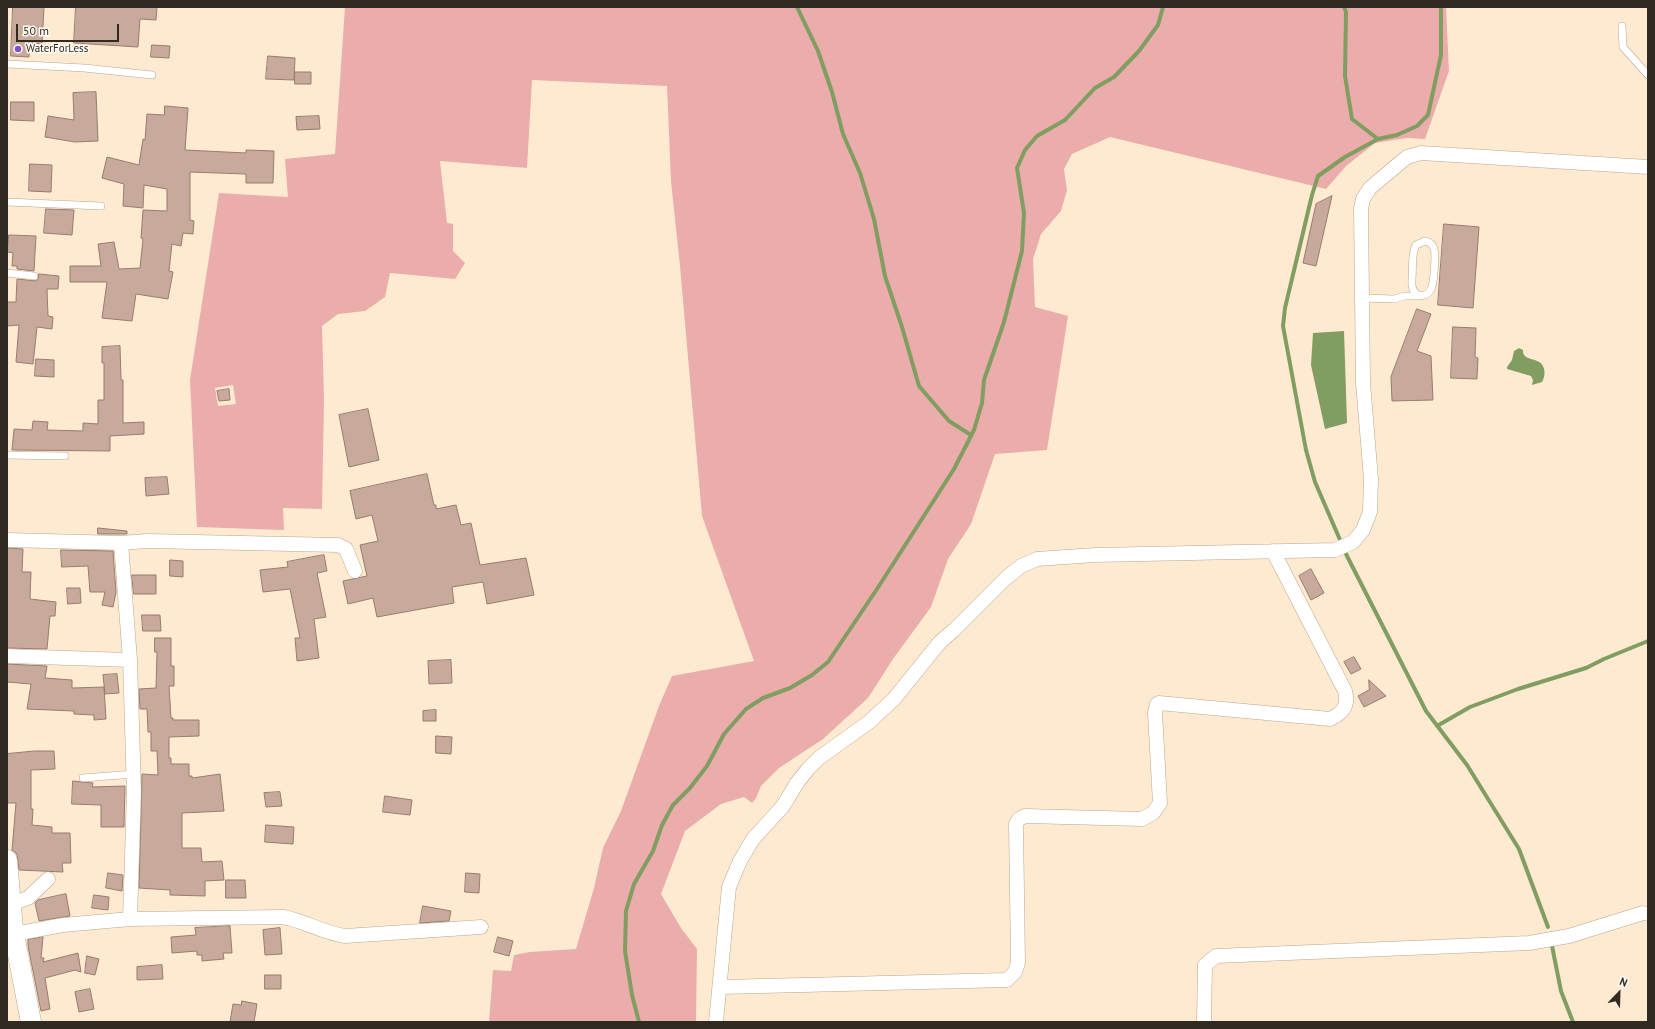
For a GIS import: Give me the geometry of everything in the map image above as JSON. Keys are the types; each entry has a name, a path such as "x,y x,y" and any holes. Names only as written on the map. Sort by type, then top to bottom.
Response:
{"street":[{"path":"716,1022 721,987 729,887 740,861 753,839 782,806 808,769 819,758 869,722 894,699 940,642 1021,566 1037,559 1051,558 1335,550 1353,542 1363,530 1370,512 1371,479 1363,383 1360,209 1370,188 1407,157 1421,153 1648,167"},
{"path":"7,540 338,545 346,549 355,571"},
{"path":"121,542 130,660 134,774 130,919"},
{"path":"721,987 1007,980 1015,972 1018,962 1016,824 1019,819 1025,816 1142,819 1153,813 1160,803 1155,713 1157,704 1330,719 1339,715 1345,709 1347,699 1345,691 1273,551"},
{"path":"7,656 130,660"},
{"path":"7,866 11,904 11,931 31,1022"},
{"path":"11,904 28,898 48,879"},
{"path":"1204,1022 1205,965 1216,956 1530,943 1569,936 1643,913 1648,914"},
{"path":"11,931 130,919 284,917 299,921 327,933 345,936 481,927"}],"lane":[{"path":"1622,26 1623,48 1648,75"},
{"path":"7,64 90,68 152,75"},
{"path":"7,202 101,206"},
{"path":"1362,298 1394,299 1406,296 1422,296 1428,293 1432,288 1434,251 1428,242 1419,243 1414,248 1413,291 1422,296"},
{"path":"7,274 34,276"},
{"path":"1406,296 1412,284"},
{"path":"7,454 65,456"},
{"path":"83,778 134,774"}],"shaded area":[{"path":"345,7 1446,7 1449,71 1425,139 1406,138 1375,143 1346,166 1326,189 1110,137 1072,154 1064,169 1067,190 1061,211 1041,234 1033,259 1035,307 1068,316 1047,450 995,454 971,524 948,559 931,607 893,659 868,698 823,739 779,768 761,786 752,803 744,797 721,804 685,831 661,894 681,928 697,949 696,1022 489,1022 493,970 511,971 514,955 530,952 576,949 594,888 603,848 621,811 659,706 672,676 754,661 702,516 671,181 667,86 532,80 527,168 440,161 447,223 453,224 453,251 465,263 455,279 390,273 385,297 365,311 338,314 322,326 324,399 322,509 283,508 284,530 197,527 190,380 219,193 288,197 285,159 335,154","holes":["233,385 236,404 218,406 215,388"]},
{"path":"1344,331 1347,423 1325,429 1311,365 1313,333"},
{"path":"1519,348 1523,350 1523,354 1526,357 1537,361 1544,367 1545,374 1542,382 1532,385 1533,380 1531,376 1507,369 1512,360 1514,351"}],"building":[{"path":"13,7 44,7 42,44 30,43 29,57 11,56"},
{"path":"76,7 157,7 156,20 140,19 138,47 74,43"},
{"path":"152,45 170,46 169,58 151,57"},
{"path":"268,56 295,58 294,80 266,79"},
{"path":"295,72 311,72 311,84 295,84"},
{"path":"96,92 98,141 75,142 45,137 48,116 74,120 73,93"},
{"path":"11,102 34,102 34,121 11,120"},
{"path":"165,106 188,108 185,150 246,153 246,150 274,151 273,183 246,183 246,174 190,172 190,220 194,221 193,234 183,233 181,246 172,244 169,271 173,272 168,299 136,294 132,321 102,318 107,282 70,282 70,266 101,266 98,244 114,242 119,269 140,268 143,239 141,238 143,210 167,211 167,189 144,185 143,208 123,206 124,184 102,178 107,157 139,165 143,139 145,140 147,114 164,115"},
{"path":"319,116 320,129 297,130 296,117"},
{"path":"30,164 52,165 51,192 29,191"},
{"path":"1332,196 1316,266 1303,263 1316,204"},
{"path":"46,209 74,210 72,235 44,233"},
{"path":"1444,224 1479,227 1473,308 1438,305"},
{"path":"9,235 36,236 34,271 17,269 17,266 12,266 13,253 8,252"},
{"path":"39,274 59,276 58,289 47,289 48,316 53,317 52,329 37,327 33,364 16,362 19,325 7,326 7,302 16,302 17,279 36,281"},
{"path":"1417,309 1431,314 1417,351 1431,356 1433,400 1392,401 1391,377"},
{"path":"1453,327 1476,328 1475,357 1478,358 1477,379 1451,378"},
{"path":"120,346 121,380 123,380 123,423 144,422 144,434 110,436 110,451 12,450 14,429 32,430 33,421 48,422 47,430 83,431 83,423 98,424 98,400 104,400 104,363 102,363 102,347"},
{"path":"36,359 54,360 54,377 35,376"},
{"path":"229,389 230,400 219,401 217,391"},
{"path":"368,409 379,460 349,467 339,415"},
{"path":"427,474 436,509 456,505 461,525 471,523 480,565 526,558 534,595 487,604 483,582 452,587 454,603 377,617 373,598 348,604 343,581 367,576 360,545 378,541 372,515 356,519 350,491"},
{"path":"167,477 169,494 146,496 145,478"},
{"path":"98,528 127,531 127,534 98,534"},
{"path":"7,548 23,549 22,572 31,572 30,599 56,602 55,616 50,616 47,649 7,648"},
{"path":"61,550 113,551 116,592 113,607 102,605 105,592 90,592 88,566 62,567"},
{"path":"324,555 327,571 317,573 326,617 314,619 319,658 297,661 295,638 300,638 290,589 263,592 260,570 288,567 287,562"},
{"path":"170,560 183,561 183,577 170,576"},
{"path":"1311,569 1324,593 1311,600 1299,576"},
{"path":"132,575 156,575 156,594 134,594"},
{"path":"67,588 80,588 81,603 68,604"},
{"path":"142,615 160,615 161,631 143,631"},
{"path":"155,638 171,638 171,666 174,666 174,686 169,686 171,718 173,718 173,720 199,720 199,736 169,737 169,758 171,758 171,764 189,764 189,776 192,776 192,778 220,774 224,811 182,813 182,848 201,848 202,862 222,861 224,880 205,881 205,896 170,895 170,890 139,888 142,774 158,775 157,751 151,751 151,732 148,732 147,709 140,709 139,689 156,688 157,652 155,652"},
{"path":"1354,657 1361,669 1351,674 1344,662"},
{"path":"451,660 452,683 429,684 428,661"},
{"path":"7,664 47,666 45,678 72,680 72,688 104,687 106,719 94,720 94,715 74,714 74,711 27,709 31,684 7,682"},
{"path":"117,674 119,693 105,694 103,675"},
{"path":"1369,680 1386,696 1364,707 1358,696 1369,690"},
{"path":"436,710 436,721 423,721 423,711"},
{"path":"436,736 452,737 451,754 436,753"},
{"path":"35,751 54,751 55,769 31,770 31,809 33,809 32,825 52,827 52,833 70,833 71,863 62,863 63,872 19,870 17,854 12,850 16,803 7,803 7,754"},
{"path":"73,781 93,783 92,787 125,786 124,827 101,827 101,805 72,804"},
{"path":"280,792 282,806 266,807 264,793"},
{"path":"385,796 412,800 410,815 383,812"},
{"path":"266,825 294,827 293,844 265,842"},
{"path":"108,873 123,875 122,891 106,888"},
{"path":"466,873 480,874 479,893 465,892"},
{"path":"226,880 245,880 246,898 226,898"},
{"path":"66,894 70,916 39,921 35,903 38,900"},
{"path":"94,895 109,897 108,910 92,908"},
{"path":"423,906 451,911 449,921 420,923"},
{"path":"230,926 232,953 223,953 224,959 202,961 202,955 197,955 197,951 172,953 171,937 196,935 195,928"},
{"path":"280,928 282,954 265,955 263,930"},
{"path":"43,937 41,958 44,958 43,962 78,953 81,972 75,970 45,978 50,1009 41,1011 28,940"},
{"path":"498,937 513,941 509,956 494,952"},
{"path":"87,956 99,959 95,975 85,973"},
{"path":"162,965 163,979 137,980 137,967"},
{"path":"265,975 281,975 281,989 265,989"},
{"path":"90,989 94,1009 79,1012 75,992"},
{"path":"242,1001 257,1004 254,1022 230,1022 233,1004 241,1005"}],"waterway":[{"path":"797,7 818,51 832,92 843,134 860,173 874,219 885,276 919,386 949,421 971,435"},
{"path":"639,1022 632,995 625,951 626,911 634,884 653,851 662,825 673,805 690,788 707,766 724,734 746,709 763,698 790,688 812,675 828,662 954,469 974,430 982,403 984,380 1004,322 1022,251 1024,213 1017,168 1025,150 1037,136 1065,120 1095,88 1114,77 1139,51 1158,25 1163,7"},
{"path":"1344,7 1346,12 1345,76 1352,119 1378,139"},
{"path":"1441,7 1441,55 1428,115 1417,126 1397,135 1378,139 1345,157 1318,176 1312,195 1285,308 1283,326 1306,450 1315,482 1347,556 1426,711 1467,765 1519,849 1548,927"},
{"path":"1437,726 1470,707 1518,689 1586,668 1648,641"},
{"path":"1552,946 1561,991 1573,1022"}],"place":[{"name":"WaterForLess","path":"18,49"}]}
